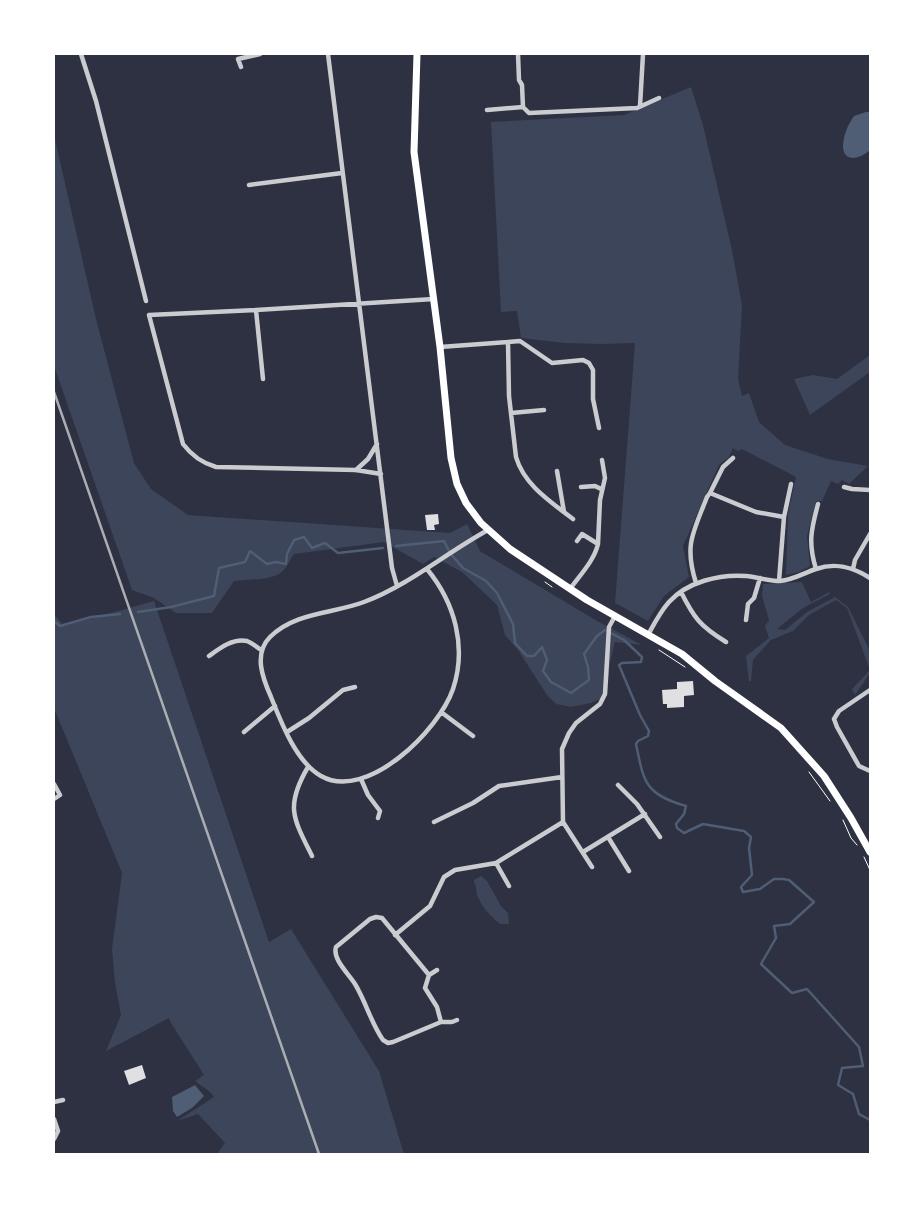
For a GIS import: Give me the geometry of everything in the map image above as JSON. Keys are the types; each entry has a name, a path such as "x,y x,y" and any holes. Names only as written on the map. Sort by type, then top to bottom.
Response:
{"main road":[{"path":"417,54 414,152 440,347 451,458 457,484 466,502 488,530 510,549 570,589 682,654 715,681 781,728 824,776 851,818 867,853"}],"street":[{"path":"81,54 96,101 146,300"},
{"path":"241,67 238,59 260,54"},
{"path":"328,54 392,568 398,586"},
{"path":"518,54 519,80 522,85 522,107"},
{"path":"640,106 644,54"},
{"path":"487,110 522,107 529,113 637,108 660,98"},
{"path":"249,186 342,173"},
{"path":"381,474 356,470 216,466 206,464 189,452 183,444 149,315 359,304 434,298"},
{"path":"256,310 263,378"},
{"path":"440,347 520,341 552,363 583,360 589,363 593,370 592,399 599,428"},
{"path":"508,342 509,396 518,466 535,488 573,519"},
{"path":"511,413 544,410"},
{"path":"356,470 368,459 378,444"},
{"path":"696,583 690,565 689,549 707,497 723,467 733,458"},
{"path":"570,589 597,551 601,489 604,478 602,460"},
{"path":"556,471 564,512"},
{"path":"779,581 784,517 791,484"},
{"path":"581,487 595,486 601,489"},
{"path":"844,487 870,490"},
{"path":"710,493 756,512 784,517"},
{"path":"816,569 811,552 811,529 818,504"},
{"path":"427,569 446,597 459,637 459,661 453,689 441,712 418,741 391,764 369,777 345,782 322,776 308,766 295,749 263,679 260,657 268,638 284,626 304,617 364,602 398,586 488,530"},
{"path":"577,541 582,534 598,544"},
{"path":"853,569 855,560 870,534"},
{"path":"648,635 668,603 696,583 714,578 745,576 779,581 794,578 816,569 836,565 853,569 870,578"},
{"path":"746,620 748,604 754,598 760,578"},
{"path":"681,592 699,622 707,630 726,642"},
{"path":"592,867 563,822 562,749 569,732 576,723 600,704 605,694 609,627 615,616"},
{"path":"209,656 218,649 233,642 248,642 262,650"},
{"path":"287,732 309,718 343,690 355,687"},
{"path":"870,690 839,710 834,719 836,727 859,766 870,772"},
{"path":"244,732 275,706"},
{"path":"441,712 473,736"},
{"path":"308,766 298,787 292,809 299,830 312,856"},
{"path":"434,822 473,803 499,786 562,777"},
{"path":"361,779 368,795 380,811 378,818"},
{"path":"54,784 60,795 54,799"},
{"path":"618,784 645,814 660,837"},
{"path":"583,852 645,814"},
{"path":"395,934 430,906 444,878 455,870 496,863 563,822"},
{"path":"608,837 629,871"},
{"path":"496,863 509,886"},
{"path":"429,975 382,918 370,919 336,947 334,952 356,986 383,1040 388,1043 442,1022 457,1020"},
{"path":"437,970 429,975 425,988 427,994 437,1006 442,1022"},
{"path":"54,1102 63,1100"},
{"path":"54,1119 58,1131 54,1139"}],"path":[{"path":"542,579 557,589"},
{"path":"653,646 691,671"},
{"path":"806,767 832,802"},
{"path":"843,818 851,838 859,847"},
{"path":"867,853 870,870"}],"shaded area":[{"path":"691,87 703,125 732,250 742,305 738,379 742,396 749,393 759,422 785,445 828,459 868,466 849,484 842,480 838,484 831,481 822,501 816,501 807,536 810,566 799,572 786,575 788,514 796,477 742,449 738,451 733,448 729,457 719,465 683,546 689,577 664,596 648,621 615,603 635,343 564,343 521,338 517,311 501,312 491,122 624,115"},
{"path":"870,112 870,150 858,157 850,158 844,152 843,147 846,130 854,116"},
{"path":"54,135 96,319 134,463 151,489 188,515 450,533 467,524 480,551 599,622 642,645 615,642 610,662 607,696 591,703 571,707 556,704 547,695 518,650 505,635 497,605 462,572 434,557 423,564 384,542 294,554 279,574 267,578 234,581 212,613 176,613 154,598 132,590 54,366"},
{"path":"870,355 870,372 810,415 794,379 813,375 837,379"},
{"path":"802,582 811,602 829,592 830,594 803,608 777,629 785,630 807,612 835,597 848,607 870,651 870,670 847,608 836,600 809,615 793,631 771,640 753,660 751,681 749,681 746,656 769,638 765,626 769,620 762,596 763,584"},
{"path":"154,601 269,942 291,929 379,1071 404,1154 217,1154 225,1143 198,1114 177,1121 214,1097 195,1081 204,1075 169,1018 106,1051 121,1015 115,983 112,949 122,873 54,708 54,614 64,626"},
{"path":"870,670 870,673 855,695 852,689"},
{"path":"481,876 487,881 501,906 508,913 509,924 500,924 481,903 474,880"},
{"path":"195,1085 204,1096 192,1108 177,1117 173,1111 172,1097"}],"building":[{"path":"438,514 439,524 434,525 435,530 427,530 425,515"},
{"path":"693,681 694,695 684,696 684,707 667,708 667,704 663,704 662,690 677,689 677,682"},
{"path":"142,1065 146,1078 129,1085 124,1071"}],"waterway":[{"path":"138,612 171,607 214,596 219,568 245,562 250,551 267,564 276,562 286,564 287,554 294,540 304,537 312,548 325,543 338,553 383,548"},
{"path":"396,546 444,541 450,553 463,568 486,581 497,593 513,624 515,643 527,656 534,656 542,647 547,660 543,671 551,682 571,693 589,680 584,654 597,636 605,630 624,640 642,657 641,662 622,663 619,665 640,715 649,731 648,736 636,744 645,778 654,791 662,797 686,806 684,814 676,824 677,828 684,833 703,824 744,831 751,837 749,848 752,875 741,887 743,892 760,889 774,879 783,879 789,880 814,902 790,924 774,926 776,938 761,964 792,993 807,989 859,1047 863,1066 842,1068 838,1085 853,1094 859,1114 870,1120"},
{"path":"54,621 60,626 91,617 120,614"}],"railway":[{"path":"54,392 319,1154"}]}
